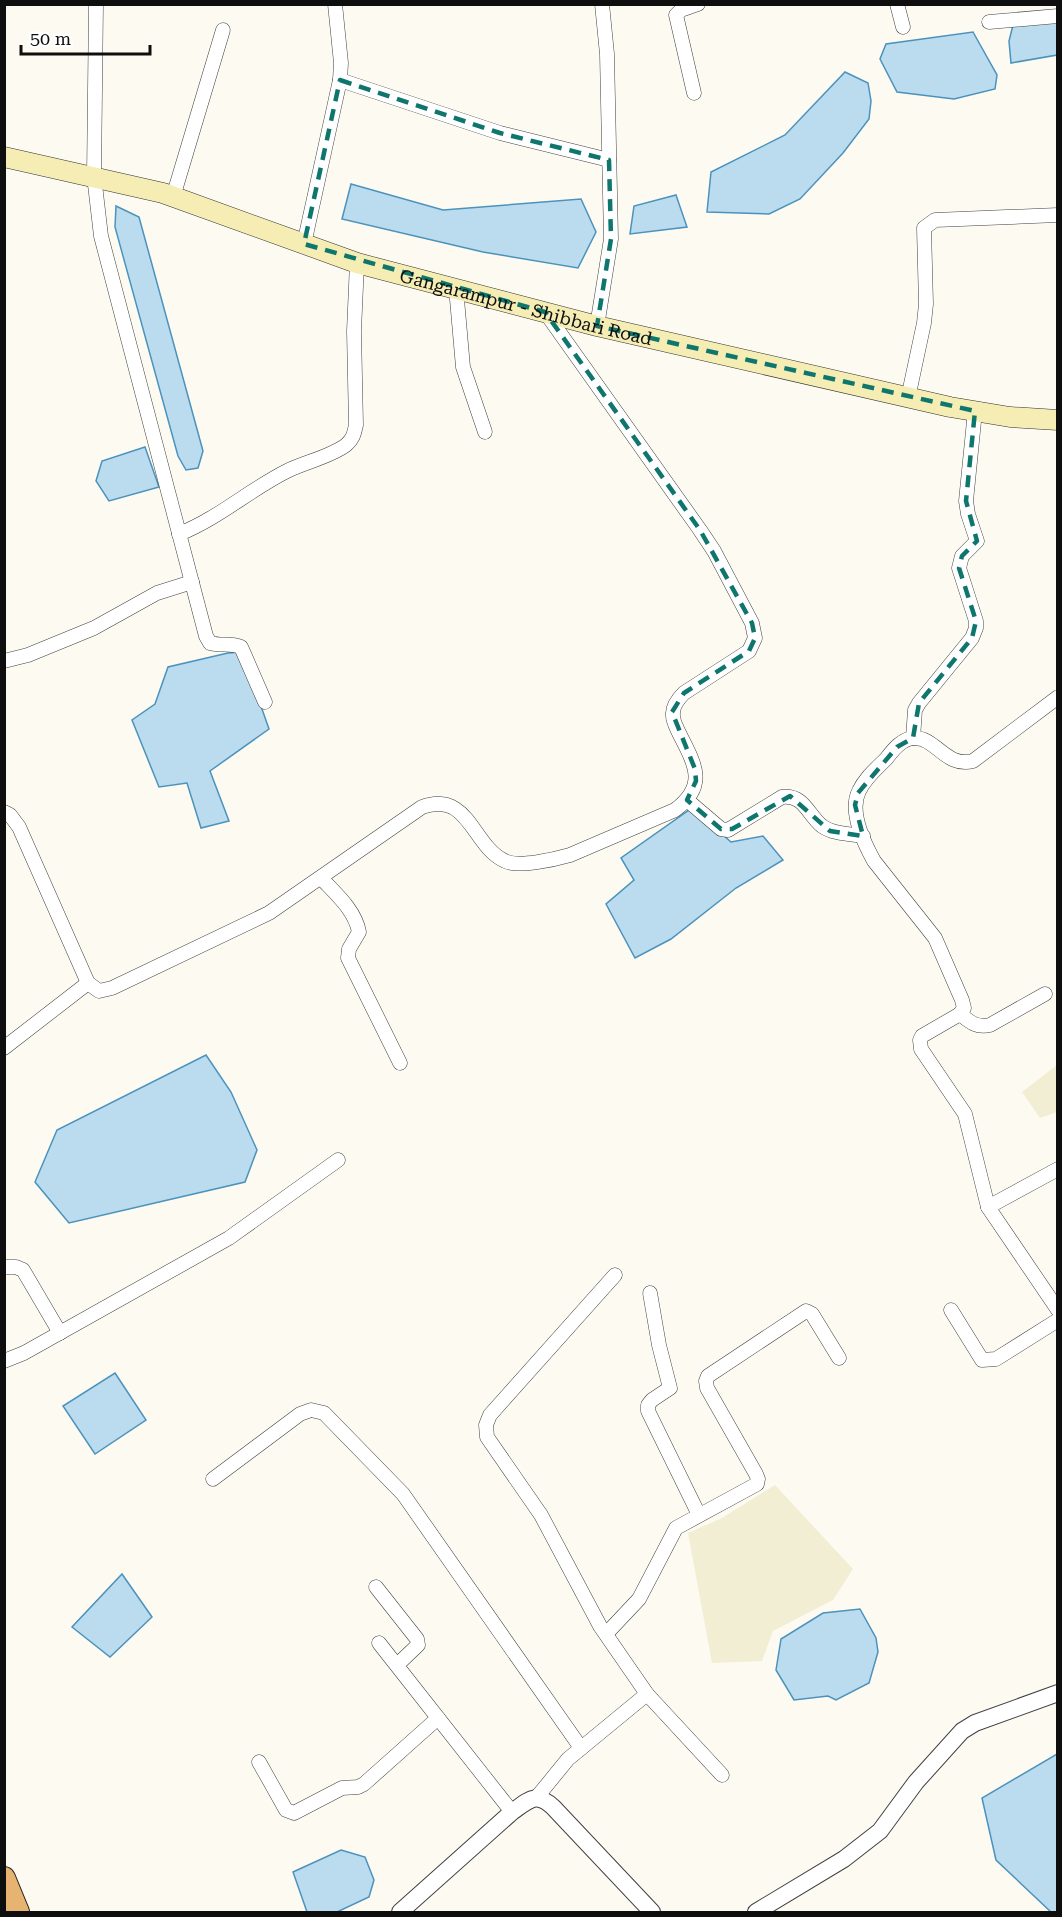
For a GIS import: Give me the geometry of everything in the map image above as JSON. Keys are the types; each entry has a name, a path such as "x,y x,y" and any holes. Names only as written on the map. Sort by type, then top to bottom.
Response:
{"highway":[{"path":"4,1878 18,1912"}],"main road":[{"name":"Gangarampur - Shibbari Road","path":"4,157 94,176 173,197 357,263 597,326 908,398 1010,417 1058,420"}],"street":[{"path":"96,4 94,176 101,236 206,636 210,643 234,644 241,647 265,702"},
{"path":"304,244 340,80 341,63 335,4"},
{"path":"597,326 610,239 607,54 602,4"},
{"path":"694,93 676,15 681,10 698,4"},
{"path":"897,4 903,27"},
{"path":"989,22 1058,16"},
{"path":"173,197 223,30"},
{"path":"340,80 500,133 609,160"},
{"path":"908,398 926,304 924,228 935,220 1058,215"},
{"path":"179,534 212,519 272,479 343,447 353,439 356,425 354,331 357,263"},
{"path":"456,288 463,367 485,432"},
{"path":"4,812 10,815 19,827 88,983 99,991 112,988 269,913 422,807 433,803 445,804 459,810 496,855 507,863 522,863 570,855 675,810 687,800 692,794 696,780 695,769 674,723 672,712 684,693 749,651 755,638 752,623 725,571 700,530 545,312"},
{"path":"913,738 915,710 919,703 972,638 976,628 976,621 959,568 962,556 977,542 966,501 975,411"},
{"path":"4,662 28,655 83,632 158,593 192,582"},
{"path":"1058,697 973,760 963,763 954,760 921,739 913,738 897,747 864,782 855,805 867,848 874,861 935,938 962,1000 964,1008 960,1014 922,1036 920,1044 965,1114 988,1207 1058,1310"},
{"path":"687,800 721,829 728,830 782,797 790,796 804,805 821,826 830,831 863,836"},
{"path":"321,878 352,913 357,922 359,932 349,949 348,958 400,1063"},
{"path":"4,1048 88,983"},
{"path":"960,1014 976,1026 982,1027 990,1025 1045,994"},
{"path":"4,1361 60,1333 229,1238 338,1160"},
{"path":"988,1207 1058,1169"},
{"path":"4,1267 16,1267 23,1270 60,1333"},
{"path":"615,1275 490,1415 486,1425 487,1437 541,1515 606,1634 646,1694 722,1775"},
{"path":"651,1293 659,1345 670,1388 652,1400 648,1405 648,1411 699,1515"},
{"path":"951,1310 982,1360 996,1359 1058,1320"},
{"path":"606,1634 642,1594 676,1528 757,1484 758,1479 707,1388 708,1376 806,1311 812,1314 839,1358"},
{"path":"213,1479 300,1414 311,1410 324,1413 403,1494 581,1748"},
{"path":"376,1587 417,1638 417,1646 397,1665"},
{"path":"379,1643 513,1812"},
{"path":"400,1912 513,1812 530,1799 537,1797 559,1769 581,1748 646,1694"},
{"path":"756,1912 844,1859 880,1831 916,1782 962,1731 985,1719 1058,1694"},
{"path":"259,1762 286,1810 294,1814 342,1788 358,1787 364,1784 438,1718"},
{"path":"537,1797 554,1807 652,1912"}],"highlighted area":[{"path":"340,80 500,133 609,160 611,239 597,326 975,411 966,501 977,541 962,556 959,568 976,621 972,638 919,703 913,738 897,747 858,793 855,805 863,836 830,831 790,796 732,829 721,829 687,800 696,781 695,769 672,712 684,693 749,651 755,638 752,623 700,530 545,312 304,244"}],"shaded area":[{"path":"1057,1065 1057,1112 1040,1118 1022,1092"},
{"path":"775,1485 853,1569 833,1600 773,1631 762,1661 712,1663 688,1533 722,1518"}],"water":[{"path":"1057,17 1057,55 1011,63 1009,41 1014,21"},
{"path":"973,32 997,75 995,89 954,99 897,92 880,59 886,44"},
{"path":"845,72 868,83 871,101 869,119 843,153 800,199 769,214 707,212 711,172 785,135"},
{"path":"351,184 443,210 581,199 596,232 578,268 483,252 342,219"},
{"path":"676,195 687,227 630,234 634,206"},
{"path":"116,206 139,217 203,451 198,468 186,470 178,456 115,227"},
{"path":"145,447 159,487 109,501 96,481 102,461"},
{"path":"242,652 269,729 210,771 229,821 201,828 187,783 159,787 132,720 155,704 168,667 228,653"},
{"path":"692,808 731,842 763,836 783,860 736,888 671,939 635,958 606,904 634,880 621,858"},
{"path":"206,1055 231,1092 257,1150 245,1182 69,1223 35,1182 57,1130"},
{"path":"115,1373 146,1420 95,1454 63,1406"},
{"path":"122,1574 152,1617 110,1657 72,1627"},
{"path":"860,1609 876,1638 878,1652 869,1683 836,1700 828,1696 794,1700 776,1670 781,1639 823,1613"},
{"path":"1057,1754 1058,1912 1051,1912 996,1860 982,1798"},
{"path":"341,1850 365,1857 374,1880 369,1897 337,1912 307,1912 293,1872"}]}
